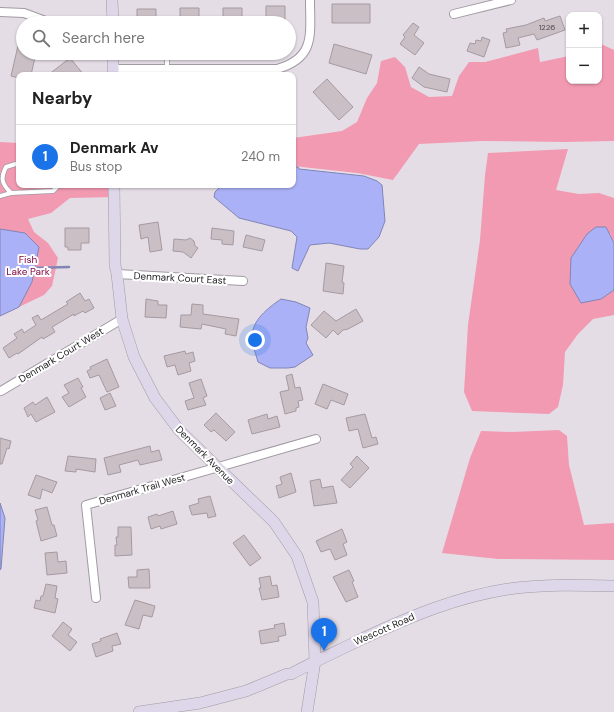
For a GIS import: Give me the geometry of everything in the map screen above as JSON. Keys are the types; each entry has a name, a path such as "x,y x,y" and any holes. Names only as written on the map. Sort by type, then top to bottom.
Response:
{"street":[{"path":"112,0 113,16"},
{"path":"113,60 113,72 167,69 277,69 289,65 300,58 307,48 310,35 310,0"},
{"path":"454,14 511,0"},
{"path":"0,12 24,13 32,16"},
{"name":"Denmark Avenue","path":"114,188 115,265 118,274 122,319 134,358 155,398 179,430 274,522 298,556 313,602 315,661 307,712"},
{"name":"Denmark Court East","path":"118,274 243,281"},
{"name":"Denmark Court West","path":"1,391 122,319"},
{"path":"217,468 316,439"},
{"name":"Denmark Trail West","path":"96,598 86,505 217,468"},
{"name":"Wescott Road","path":"139,712 200,703 246,690 287,674 291,674 406,618 446,603 508,589 564,584 614,586"}],"lane":[{"path":"167,60 167,69"},
{"path":"11,193 4,185 3,174 6,167 16,164"},
{"path":"0,196 11,193 53,191 56,188"}],"green space":[{"path":"602,44 614,50 614,141 482,141 419,144 393,180 357,173 296,166 296,138 342,131 357,122 367,98 377,83 381,61 395,57 405,67 411,87 429,97 452,96 459,76 469,62 485,62 538,48 540,62 566,57 566,84 602,84"},
{"name":"Fish Lake Park","path":"0,142 16,143 16,188 113,188 114,197 70,198 51,213 28,219 34,232 48,243 58,258 52,286 44,295 0,316"},
{"path":"568,149 556,190 579,194 599,193 614,198 614,243 610,233 601,299 614,290 614,315 593,319 578,334 565,352 563,385 558,407 549,414 472,411 464,392 468,325 480,240 488,153"},
{"path":"559,430 567,436 569,465 584,525 614,523 614,560 498,559 442,553 470,458 481,431 512,432"}],"water":[{"path":"296,167 299,169 364,176 377,181 382,185 385,221 379,237 368,249 360,249 329,243 310,245 298,271 292,268 297,237 291,231 239,218 214,197 215,192 219,188 296,188"},
{"path":"596,227 606,227 614,243 614,290 601,299 581,303 570,284 571,258 587,234"},
{"path":"0,229 25,233 39,247 32,282 19,307 0,316"},
{"path":"281,299 296,302 310,308 306,327 308,338 306,343 313,355 295,367 270,368 258,362 252,337 258,320 271,306"},
{"path":"0,503 5,518 0,570"}],"building":[{"path":"332,4 370,4 370,23 332,23"},
{"path":"266,6 285,6 285,16 266,16"},
{"path":"180,8 199,8 199,16 180,16"},
{"path":"223,8 242,8 242,16 223,16"},
{"path":"137,9 156,9 156,16 137,16"},
{"path":"560,16 565,30 537,40 534,34 518,38 520,45 506,48 503,33 507,32 506,29 526,25 544,18 545,21"},
{"path":"413,23 419,27 414,35 424,43 415,55 400,44 405,37 403,35"},
{"path":"482,37 490,40 484,57 467,51 470,43 475,44 476,40 481,41"},
{"path":"334,44 372,55 366,74 329,63"},
{"path":"16,54 16,60 34,60 32,72 16,72 16,77 11,76"},
{"path":"67,60 72,60 82,72 52,72"},
{"path":"419,67 429,74 450,79 447,92 424,87 412,78"},
{"path":"327,79 353,107 339,120 313,92"},
{"path":"158,222 162,250 150,252 148,237 141,239 139,225"},
{"path":"65,228 89,228 89,243 81,243 81,250 68,250 68,247 65,247"},
{"path":"212,228 234,231 233,245 222,244 222,240 211,239"},
{"path":"246,235 265,240 262,251 243,247"},
{"path":"190,238 194,241 195,246 198,248 191,258 183,252 173,251 174,239 186,240"},
{"path":"326,263 344,266 342,282 344,283 343,294 323,291"},
{"path":"80,293 85,301 89,299 94,308 85,313 83,311 74,316 74,314 52,327 55,332 43,339 42,337 18,354 17,353 9,358 3,348 17,338 14,334 22,329 24,333 36,325 32,318 38,315 41,320 68,304 66,302"},
{"path":"146,299 158,301 158,305 167,305 166,318 145,317"},
{"path":"192,304 203,305 203,314 239,319 236,336 225,334 226,329 202,324 201,329 180,327 181,315 191,315"},
{"path":"356,309 363,321 343,330 338,335 333,330 326,338 311,325 324,311 336,321"},
{"path":"185,351 186,354 193,352 195,361 189,363 191,371 178,375 175,365 167,367 164,356"},
{"path":"107,359 119,387 107,392 99,375 90,378 87,371 91,369 90,367"},
{"path":"292,374 295,388 300,387 303,400 298,401 299,407 296,408 296,411 285,414 280,392 289,390 286,376"},
{"path":"78,378 86,397 69,407 62,397 69,393 64,385"},
{"path":"201,379 207,396 203,398 206,405 188,410 185,401 194,398 189,383"},
{"path":"323,384 348,394 344,405 331,400 327,409 315,404"},
{"path":"110,393 116,406 105,410 100,398"},
{"path":"47,397 55,412 36,422 31,414 28,417 24,408 33,402 35,405"},
{"path":"216,413 235,432 226,441 214,430 211,432 204,425"},
{"path":"267,414 268,419 277,416 280,427 252,434 248,420"},
{"path":"365,414 372,438 376,437 378,444 363,448 358,429 349,431 346,418"},
{"path":"0,438 11,441 2,464 0,464"},
{"path":"150,446 151,452 159,450 162,460 140,465 138,460 119,465 121,472 108,475 104,458"},
{"path":"68,456 96,459 95,472 76,469 76,472 65,471"},
{"path":"357,456 369,468 350,488 341,480 353,467 350,464"},
{"path":"291,473 296,492 279,498 276,486 282,484 280,477"},
{"path":"36,475 57,482 52,493 42,489 40,499 28,495"},
{"path":"320,479 322,488 333,486 337,503 314,506 310,481"},
{"path":"210,496 216,516 208,518 207,513 192,515 189,506 199,503 198,499"},
{"path":"47,507 57,536 41,541 35,510"},
{"path":"173,511 177,524 161,529 160,526 151,529 148,517 157,514 158,516"},
{"path":"118,527 131,527 132,555 115,556"},
{"path":"342,529 347,542 343,544 347,555 335,560 330,549 321,552 316,541"},
{"path":"244,535 261,558 250,566 233,543"},
{"path":"57,552 58,562 66,561 67,573 47,575 45,553"},
{"path":"149,569 150,588 129,588 128,577 137,577 137,570"},
{"path":"349,570 354,581 352,582 358,597 346,602 333,577"},
{"path":"270,576 272,586 277,585 279,597 262,600 259,588 261,588 259,578"},
{"path":"46,584 57,586 55,598 58,599 55,613 34,608 36,600 40,601 41,596 43,596"},
{"path":"135,600 155,606 152,617 143,615 139,629 125,625"},
{"path":"63,622 72,629 68,635 77,642 70,651 52,636"},
{"path":"284,623 286,635 278,637 279,641 261,644 259,631 275,628 274,625"},
{"path":"117,633 121,644 112,646 113,651 96,657 92,644 101,641 100,639"}],"waterway":[{"path":"32,268 69,267"}],"place":[{"name":"Denmark Av","path":"324,651"}]}
